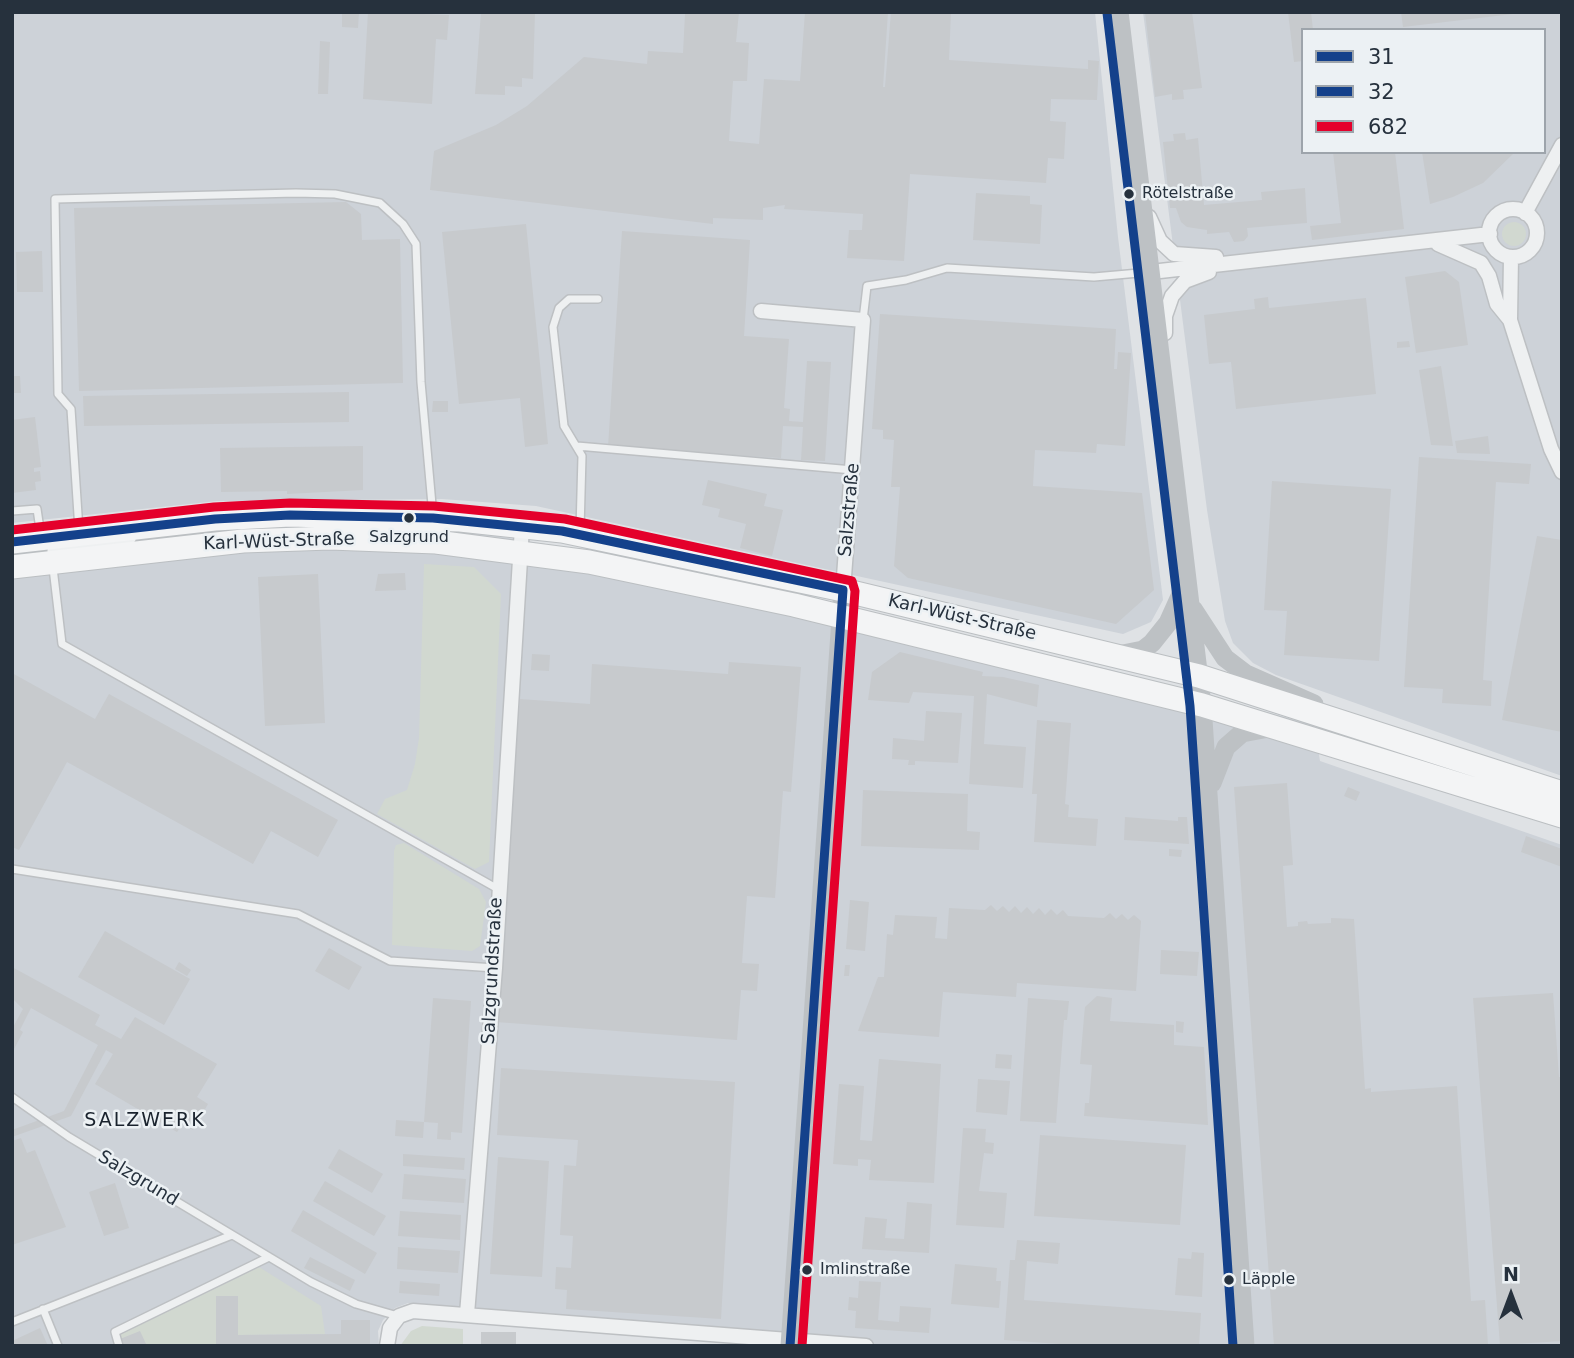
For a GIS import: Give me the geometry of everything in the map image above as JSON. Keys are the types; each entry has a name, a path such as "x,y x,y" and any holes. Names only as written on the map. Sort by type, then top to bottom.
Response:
{"main road":[{"path":"1119,12 1202,705 1245,1346"},
{"name":"Karl-Wüst-Straße","path":"12,542 290,514 433,518 579,534 844,590 1199,676 1562,793"},
{"name":"Karl-Wüst-Straße","path":"12,567 243,541 330,538 410,539 520,551 660,575 1202,705 1278,726 1562,816"},
{"path":"1118,655 1143,650 1153,643 1168,623 1187,580"},
{"name":"Salzstraße","path":"790,1342 844,590"},
{"path":"1189,602 1218,649 1246,674 1379,732"},
{"path":"1209,790 1226,747 1242,733 1278,726"}],"street":[{"path":"1525,213 1562,145"},
{"path":"1140,193 1155,233 1174,254 1248,261"},
{"path":"1505,211 1525,213 1536,226 1535,244 1525,254 1511,257 1494,247 1490,234 1494,220 1505,211"},
{"path":"1151,272 1433,243 1490,234"},
{"path":"1433,243 1480,263 1489,276 1497,304 1510,320"},
{"path":"1511,257 1510,320 1551,449 1562,472"},
{"path":"1164,373 1165,316 1172,296 1194,276 1248,261"},
{"path":"761,311 863,320"},
{"name":"Salzstraße","path":"844,590 863,320"},
{"name":"Salzgrundstraße","path":"467,1314 495,968 522,527"},
{"path":"387,1346 390,1328 399,1316 413,1311 866,1346"}],"lane":[{"path":"79,534 71,410 58,394 55,199 296,193 335,194 380,203 402,224 416,244 421,382 433,518"},
{"path":"863,320 867,286 906,280 947,268 1094,277 1151,272"},
{"path":"579,534 582,456 564,426 553,327 559,308 569,299 598,299"},
{"path":"576,446 853,470"},
{"path":"12,511 37,509 41,539"},
{"path":"142,527 142,534 138,538 51,551 50,562 62,644 498,889"},
{"path":"12,869 298,914 390,961 495,968"},
{"name":"Salzgrund","path":"12,1097 69,1138 269,1257 356,1304 399,1316"},
{"path":"12,1322 232,1235"},
{"path":"119,1346 115,1332 269,1257"},
{"path":"43,1309 58,1346"}],"shaded area":[{"path":"12,12 1095,12 1118,237 1163,600 1151,622 1123,634 536,506 442,499 217,501 12,523"},
{"path":"1143,12 1562,12 1562,776 1276,675 1253,663 1233,643 1225,621 1207,510"},
{"path":"1514,222 1525,229 1526,234 1519,245 1514,246 1503,239 1502,234 1509,223"},
{"path":"360,528 485,534 648,561 1108,669 1314,725 1320,761 1562,845 1562,1346 776,1346 776,1332 408,1303 395,1308 383,1320 378,1331 379,1346 216,1346 216,1296 238,1296 239,1335 259,1267 121,1346 12,1346 12,558 204,532"},
{"path":"424,564 474,567 501,594 489,862 475,869 377,814 385,799 407,790 415,764 419,738"},
{"path":"404,843 479,889 486,902 480,946 472,951 392,945 394,851 396,845"},
{"path":"259,1267 321,1306 325,1334 238,1335 238,1296 216,1296 216,1346 121,1346 117,1336"},
{"path":"422,1326 463,1329 463,1346 400,1346 411,1331"}],"building":[{"path":"342,12 359,12 358,28 342,27"},
{"path":"368,12 449,15 447,40 436,39 432,104 363,99"},
{"path":"481,12 535,12 533,79 522,78 522,87 505,86 505,95 475,94"},
{"path":"739,12 736,42 749,43 747,81 733,81 729,141 759,144 764,79 800,81 805,12 888,12 883,87 891,12 951,12 949,60 1088,69 1088,60 1099,61 1097,100 1051,99 1050,121 1066,122 1064,159 1048,158 1046,183 910,174 904,261 847,258 849,230 862,230 863,214 784,209 785,205 763,208 763,220 713,218 713,224 430,190 434,151 496,125 527,106 584,57 647,64 648,51 683,53 685,14"},
{"path":"1145,12 1192,12 1202,88 1183,90 1184,99 1172,100 1172,94 1155,97"},
{"path":"1288,12 1311,12 1313,28 1301,28 1301,61 1294,62"},
{"path":"1401,12 1513,12 1513,14 1403,27"},
{"path":"320,41 330,42 328,94 318,94"},
{"path":"1185,133 1186,140 1198,138 1204,205 1262,200 1261,192 1305,188 1307,223 1247,228 1248,236 1244,241 1234,242 1229,232 1207,234 1207,230 1187,227 1181,222 1176,208 1170,208 1163,142 1174,141 1173,134"},
{"path":"1333,154 1395,154 1404,229 1312,240 1310,226 1341,223"},
{"path":"1422,154 1513,154 1483,183 1430,204"},
{"path":"976,193 1030,196 1030,204 1042,205 1040,244 973,240"},
{"path":"346,202 361,214 362,240 400,239 403,383 79,391 74,208"},
{"path":"526,224 548,444 525,447 520,398 459,404 442,232"},
{"path":"622,231 750,240 744,336 789,339 784,408 790,409 789,421 803,422 807,361 831,362 825,461 801,460 803,427 783,426 781,458 608,447"},
{"path":"42,251 43,292 17,292 16,252"},
{"path":"1445,271 1459,282 1468,345 1416,353 1405,277"},
{"path":"1268,297 1269,308 1366,298 1376,394 1236,409 1231,362 1209,364 1204,315 1255,309 1254,299"},
{"path":"880,314 1116,329 1114,369 1117,369 1118,352 1131,353 1125,446 1097,444 1096,453 1035,450 1033,486 1142,493 1154,590 1116,624 908,578 894,566 900,487 891,487 894,440 883,439 883,430 872,429"},
{"path":"1409,341 1410,347 1397,348 1397,342"},
{"path":"1441,366 1453,446 1431,445 1419,370"},
{"path":"12,376 20,376 21,393 12,393"},
{"path":"349,392 349,422 84,426 83,396"},
{"path":"433,401 448,401 448,412 432,412"},
{"path":"35,417 41,467 34,468 34,472 40,471 41,481 35,482 36,490 12,493 12,420"},
{"path":"1488,436 1490,454 1457,453 1455,441"},
{"path":"363,446 363,490 287,494 287,491 221,492 220,448"},
{"path":"1419,457 1531,464 1529,484 1496,482 1483,680 1492,681 1491,706 1442,703 1443,689 1404,687"},
{"path":"708,480 767,494 764,506 783,510 772,556 740,548 746,524 718,517 720,509 702,505"},
{"path":"1272,481 1391,489 1379,661 1284,655 1287,611 1264,610"},
{"path":"1537,536 1562,540 1562,732 1502,720"},
{"path":"405,573 406,590 375,591 378,574"},
{"path":"318,574 325,723 265,726 258,577"},
{"path":"900,652 983,672 982,676 1003,677 1039,685 1037,707 987,694 984,744 1026,747 1023,788 969,784 974,696 913,692 909,703 868,700 872,672"},
{"path":"532,654 550,655 549,671 531,670"},
{"path":"729,662 801,667 791,792 783,791 775,898 747,896 742,963 759,964 757,991 741,990 737,1040 496,1022 520,699 590,704 592,664 728,674"},
{"path":"12,673 95,719 109,694 338,820 318,857 271,831 253,864 67,762 19,850 12,847"},
{"path":"926,711 962,713 958,763 915,761 915,765 908,765 909,760 892,759 893,738 924,741"},
{"path":"1037,720 1071,723 1065,804 1069,805 1068,817 1098,819 1096,846 1034,842 1037,794 1032,794"},
{"path":"1287,783 1293,865 1283,866 1287,927 1298,926 1298,922 1307,921 1308,924 1331,923 1331,918 1354,919 1365,1089 1371,1088 1371,1092 1457,1086 1471,1301 1485,1300 1488,1345 1274,1346 1234,787"},
{"path":"1348,787 1360,792 1356,801 1344,796"},
{"path":"863,790 968,794 967,831 980,832 979,850 861,846"},
{"path":"1125,817 1178,821 1178,817 1187,817 1189,844 1124,840"},
{"path":"1526,836 1562,849 1562,867 1521,852"},
{"path":"1169,849 1182,850 1181,857 1169,856"},
{"path":"850,900 869,902 865,951 846,949"},
{"path":"991,905 997,911 1003,906 1009,912 1015,906 1021,913 1027,907 1033,914 1039,908 1045,915 1051,909 1057,915 1063,910 1068,916 1104,918 1110,913 1116,919 1122,914 1128,920 1134,915 1141,921 1136,991 1017,983 1016,997 943,992 939,1037 858,1031 878,977 884,977 887,934 893,935 895,915 937,917 935,938 947,939 949,908 985,910"},
{"path":"105,931 190,979 164,1025 78,977"},
{"path":"329,948 362,967 349,990 315,971"},
{"path":"1161,950 1199,952 1197,976 1160,974"},
{"path":"179,962 191,970 187,976 175,969"},
{"path":"845,965 850,965 849,976 844,976"},
{"path":"12,967 100,1015 95,1025 121,1039 135,1017 217,1064 197,1097 208,1104 193,1130 182,1124 177,1132 95,1084 113,1054 106,1050 71,1116 12,1137 12,1130 64,1111 98,1045 31,1008 12,1053 12,1029 23,1009 12,998"},
{"path":"1553,993 1559,1077 1562,1077 1562,1341 1500,1345 1473,998"},
{"path":"1097,996 1112,998 1110,1021 1174,1025 1174,1045 1204,1047 1208,1125 1084,1116 1085,1103 1089,1103 1092,1065 1080,1064 1085,1007"},
{"path":"433,998 471,1001 462,1133 451,1132 451,1140 437,1139 438,1123 424,1122"},
{"path":"1028,998 1069,1001 1067,1020 1064,1020 1056,1123 1020,1121"},
{"path":"1176,1021 1184,1022 1183,1033 1176,1032"},
{"path":"996,1054 1012,1055 1011,1069 995,1068"},
{"path":"879,1059 941,1064 934,1183 869,1180 871,1160 858,1159 858,1166 833,1164 839,1084 864,1086 860,1140 872,1141"},
{"path":"501,1068 735,1082 721,1319 566,1309 567,1290 555,1289 556,1267 571,1268 573,1236 560,1235 564,1165 576,1166 578,1140 497,1135"},
{"path":"978,1079 1010,1081 1007,1115 976,1112"},
{"path":"396,1120 424,1122 423,1138 395,1136"},
{"path":"963,1128 986,1129 985,1142 994,1143 993,1154 984,1153 979,1191 1007,1193 1004,1228 956,1225"},
{"path":"1040,1135 1186,1145 1180,1225 1034,1216"},
{"path":"21,1138 27,1153 35,1150 66,1227 12,1245 12,1141"},
{"path":"339,1149 383,1174 372,1193 328,1168"},
{"path":"403,1154 465,1158 464,1170 403,1166"},
{"path":"498,1157 549,1161 542,1277 490,1274"},
{"path":"404,1174 466,1179 464,1203 402,1199"},
{"path":"325,1181 386,1216 374,1236 313,1201"},
{"path":"115,1183 129,1228 104,1236 89,1192"},
{"path":"907,1202 932,1204 929,1253 862,1249 865,1217 887,1219 885,1238 904,1239"},
{"path":"303,1210 377,1253 365,1274 291,1231"},
{"path":"400,1211 461,1215 460,1240 398,1236"},
{"path":"1017,1240 1060,1243 1058,1264 1027,1261 1024,1300 1201,1313 1199,1346 1087,1346 1004,1340 1010,1260 1015,1260"},
{"path":"398,1247 460,1251 458,1273 397,1269"},
{"path":"1192,1252 1204,1253 1202,1297 1175,1295 1178,1258 1191,1259"},
{"path":"310,1257 355,1280 350,1291 304,1268"},
{"path":"955,1264 997,1268 996,1281 1001,1281 999,1308 951,1304"},
{"path":"400,1281 440,1284 439,1296 399,1293"},
{"path":"859,1281 881,1282 878,1320 899,1322 900,1306 931,1308 929,1333 855,1328 856,1311 848,1310 849,1297 858,1298"},
{"path":"216,1296 238,1296 238,1335 341,1334 341,1320 370,1320 370,1346 216,1346"},
{"path":"40,1328 48,1346 12,1346 12,1341"},
{"path":"140,1331 147,1346 123,1346 120,1339"},
{"path":"481,1332 516,1332 516,1346 481,1346"}],"transit line":[{"name":"32","path":"1107,13 1190,706 1233,1346"},
{"name":"682","path":"12,530 214,507 290,503 434,506 565,519 852,581 855,591 802,1346"},
{"name":"31","path":"12,542 215,519 290,515 433,518 562,531 843,590 790,1346"}],"place":[{"name":"Rötelstraße","path":"1129,194"},
{"name":"Salzgrund","path":"409,518"},
{"name":"Imlinstraße","path":"807,1270"},
{"name":"Läpple","path":"1229,1280"}],"district":[{"name":"SALZWERK","path":"145,1121"}]}
